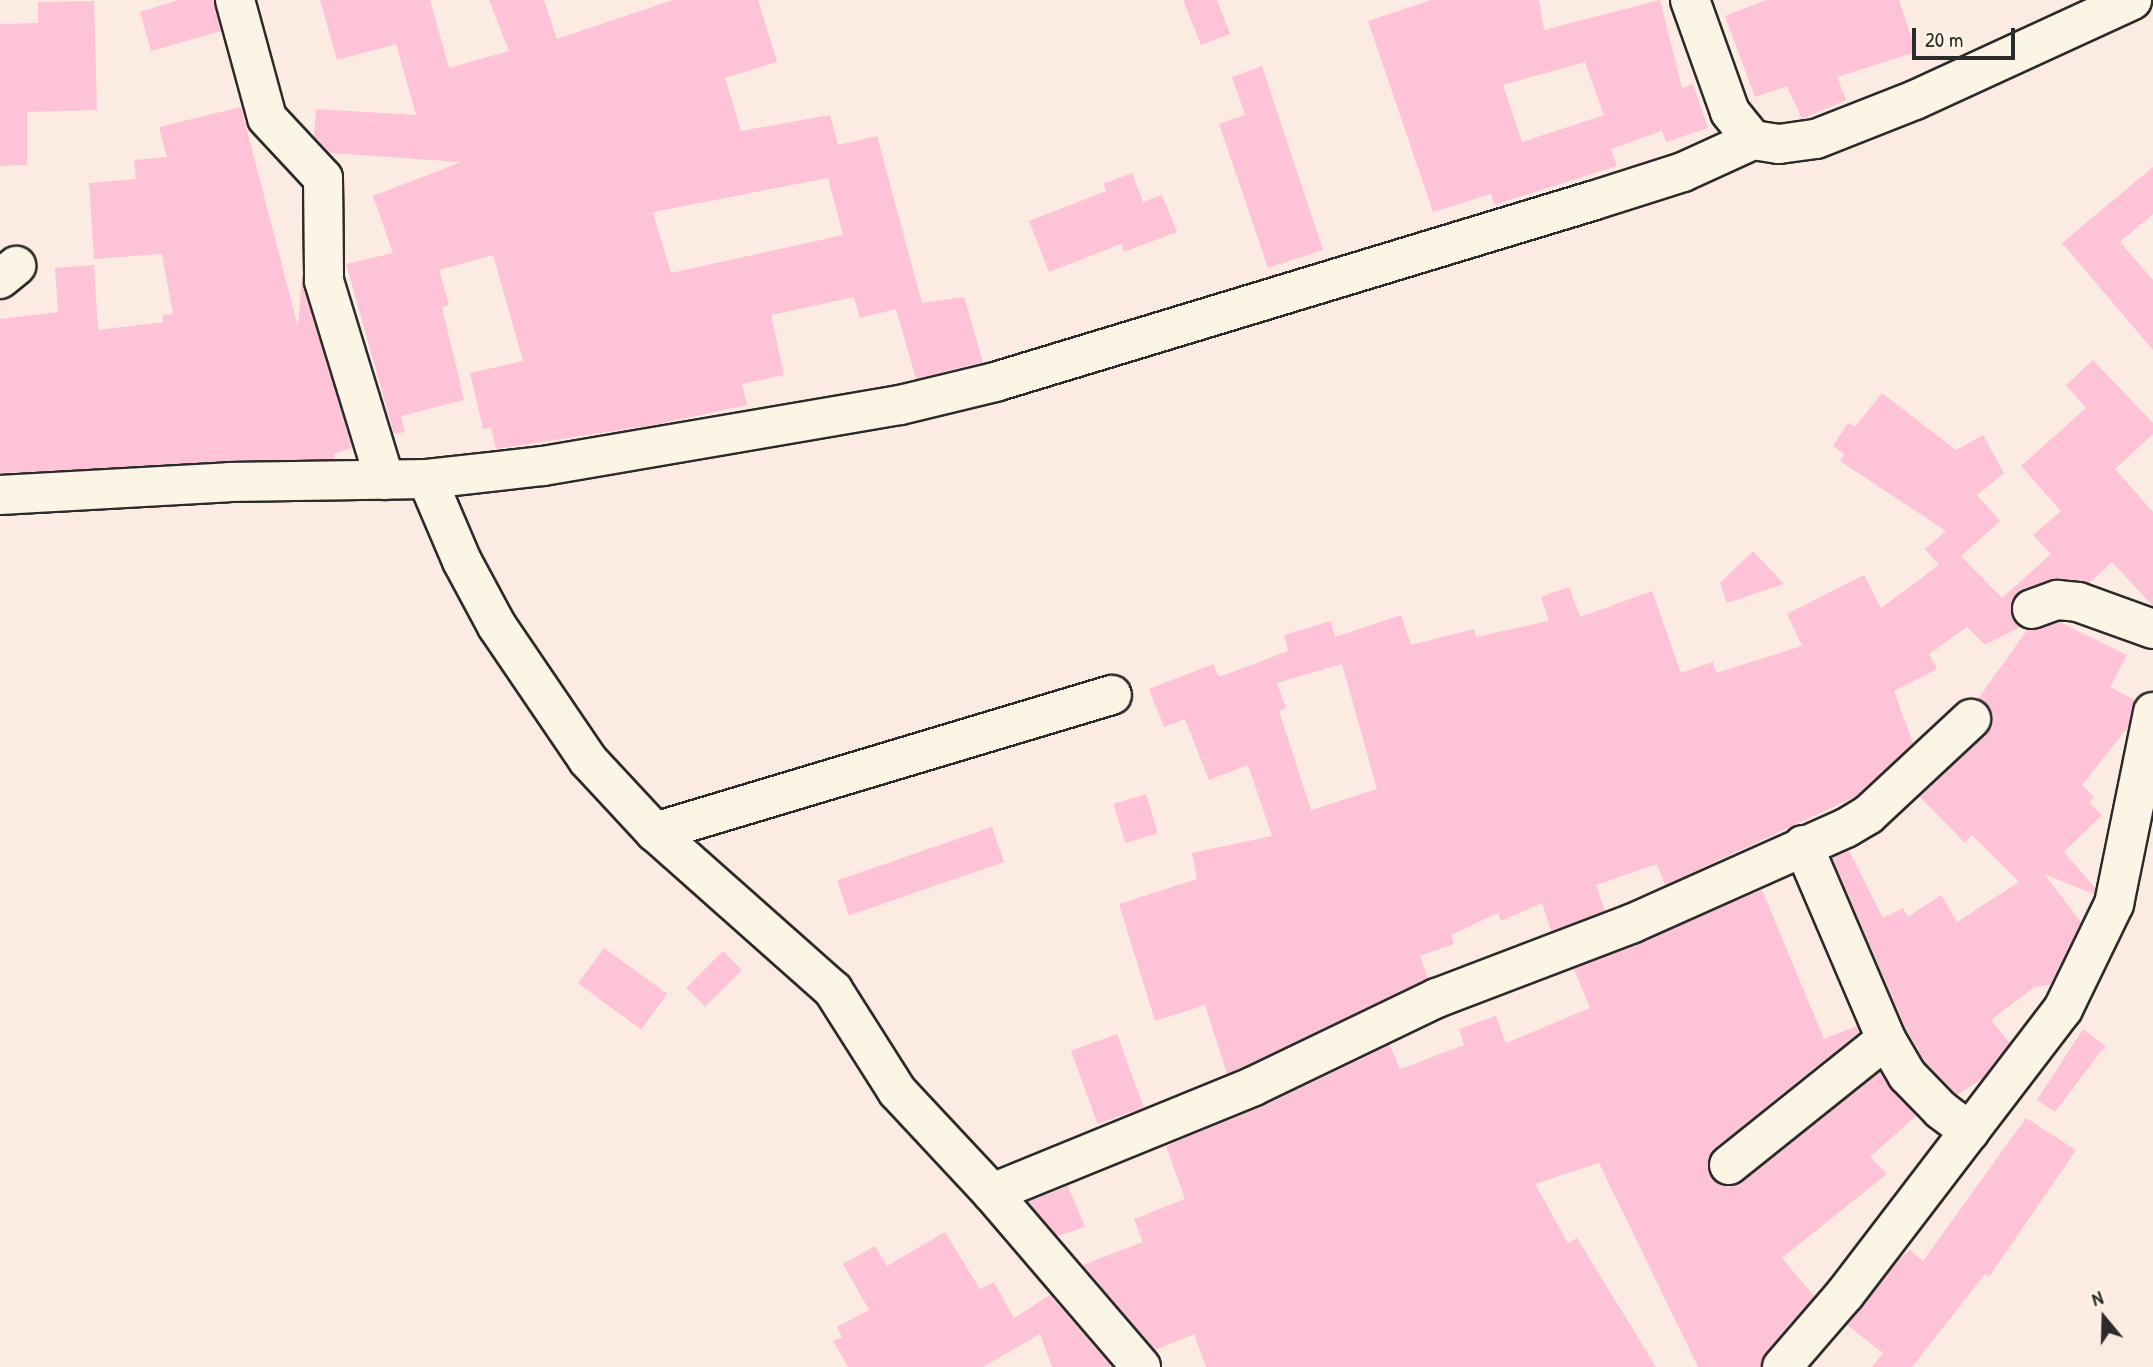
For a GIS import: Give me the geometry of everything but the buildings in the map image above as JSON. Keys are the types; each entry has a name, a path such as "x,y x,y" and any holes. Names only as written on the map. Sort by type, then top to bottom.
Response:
{"street":[{"path":"235,0 261,106 323,178 324,281 385,480"},
{"path":"1690,0 1730,112 1754,140"},
{"path":"0,495 229,482 427,479 543,466 782,428 995,382 1682,172 1754,140 1779,144 1816,139 1915,100 2132,0"},
{"path":"427,479 462,561 497,626 587,760 655,832 833,990 897,1091 992,1193 1141,1367"},
{"path":"2032,609 2056,600 2078,602 2153,629"},
{"path":"655,832 1112,695"},
{"path":"1782,1367 1846,1294 2063,1009 2098,945 2114,904 2153,712"},
{"path":"992,1193 1254,1086 1437,998 1631,924 1868,815 1971,719"},
{"path":"1803,845 1886,1039 1907,1074 1941,1110 1970,1132"},
{"path":"1729,1165 1886,1039"}]}
